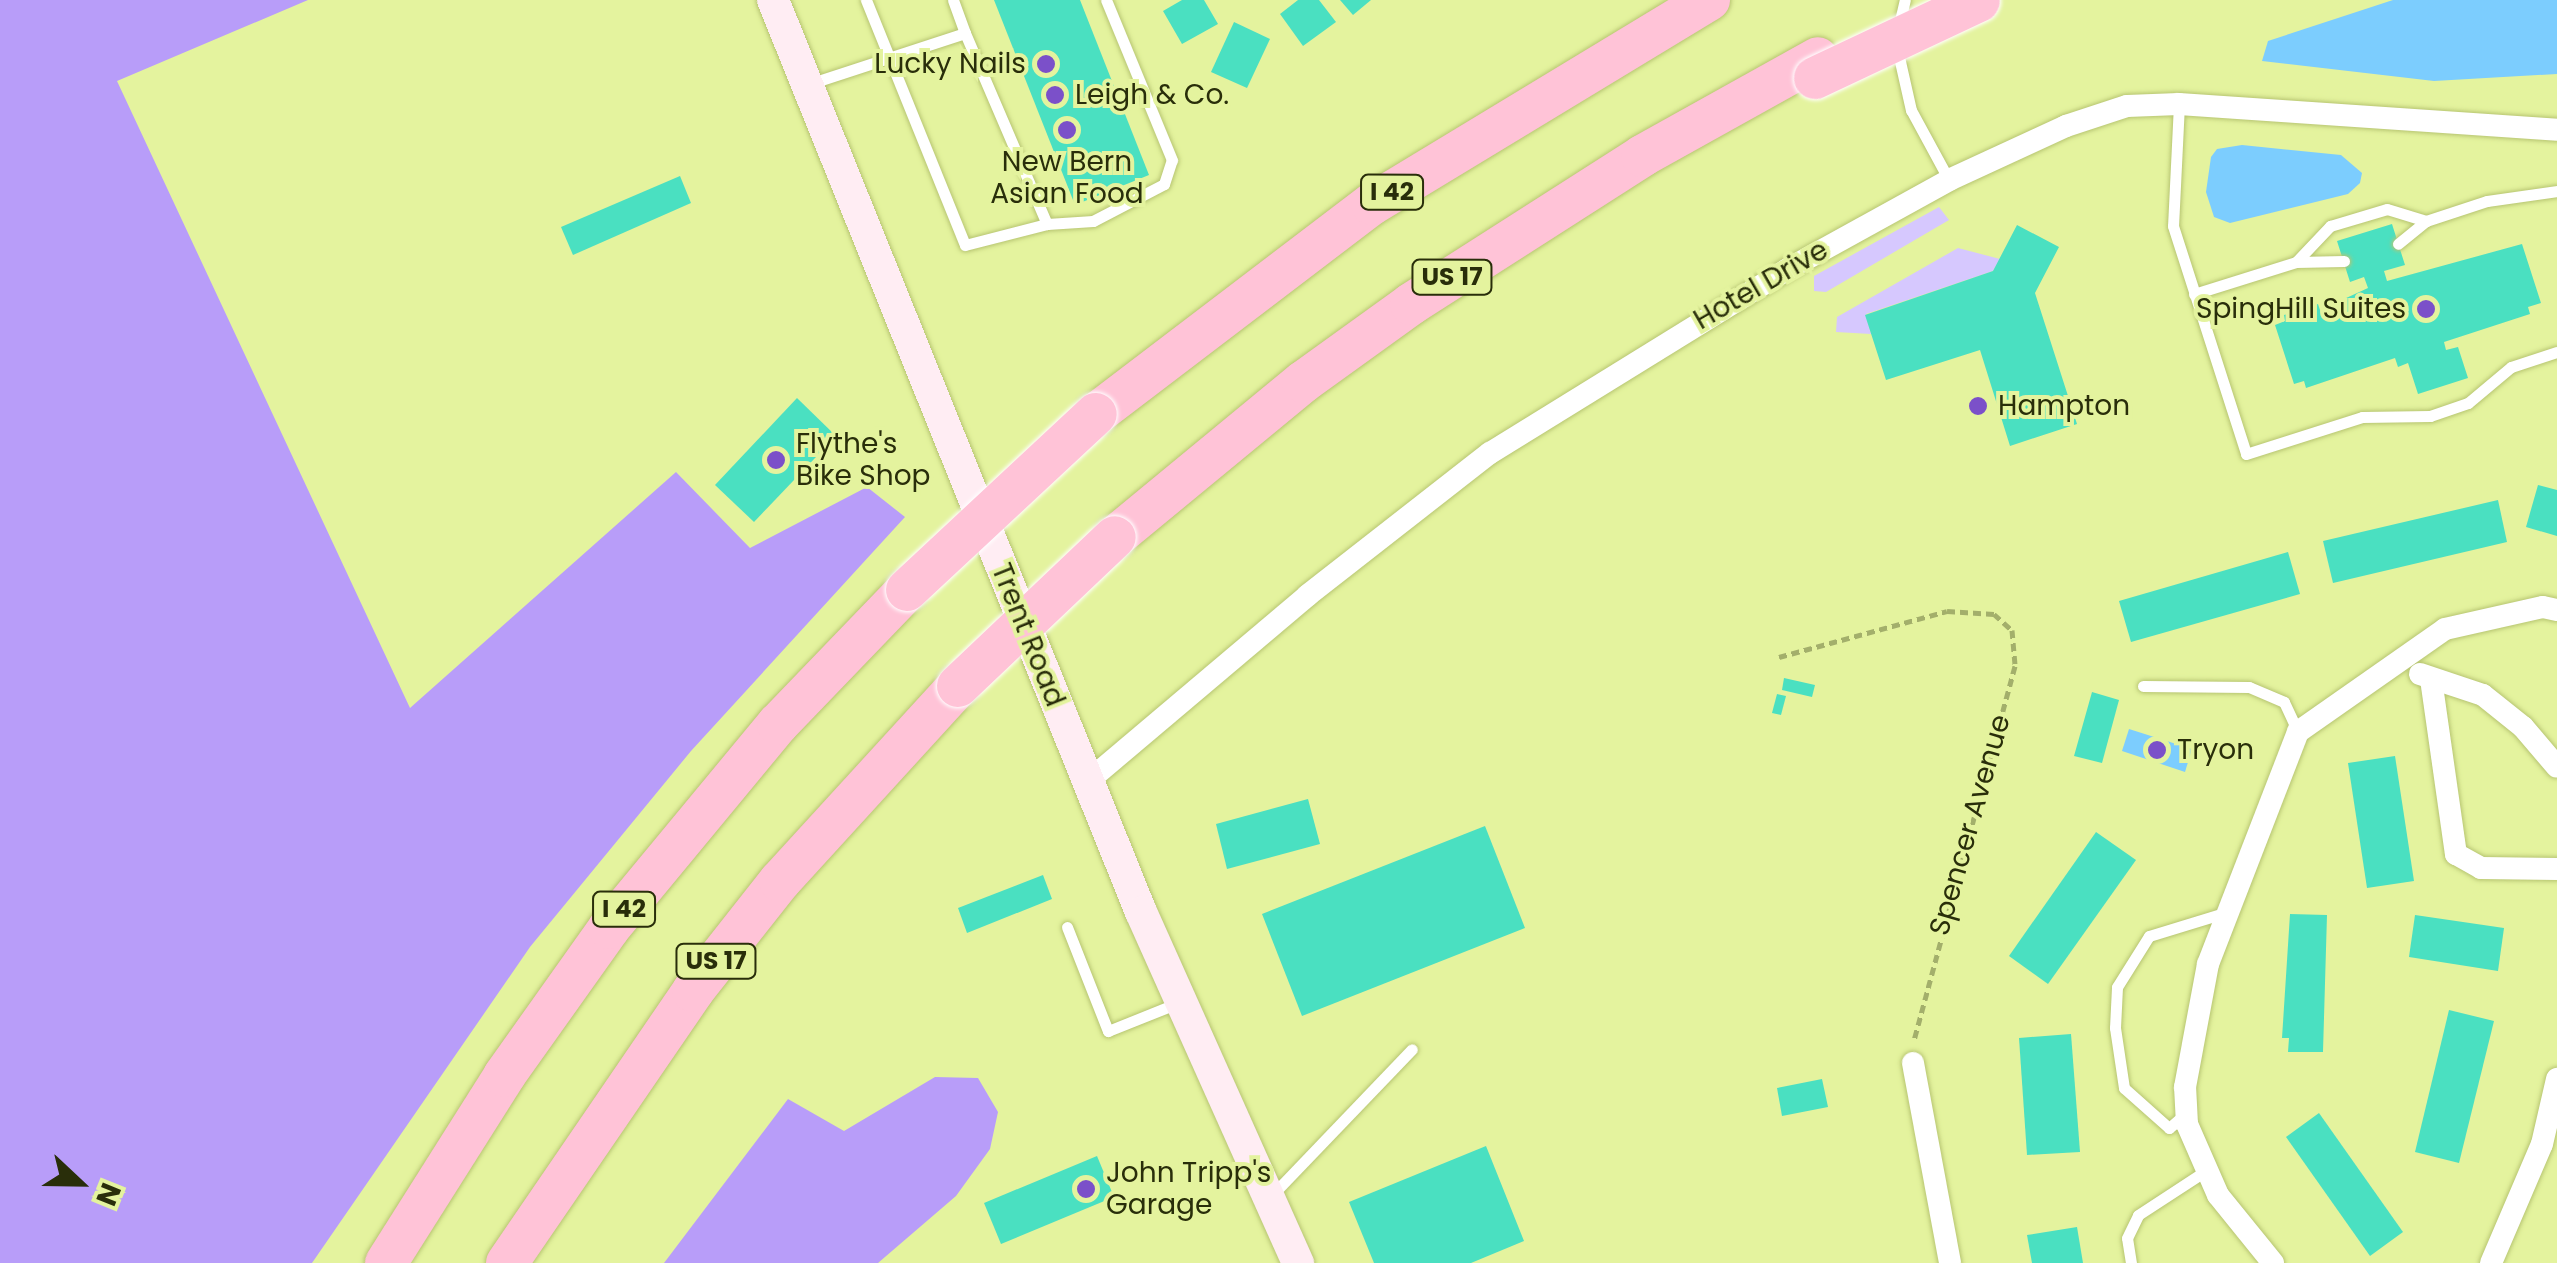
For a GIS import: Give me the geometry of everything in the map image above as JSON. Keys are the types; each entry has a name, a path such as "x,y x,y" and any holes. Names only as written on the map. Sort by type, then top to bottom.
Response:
{"highway":[{"name":"US 17","path":"507,1263 693,990 780,881 958,686 1115,537 1396,315 1642,156 1816,68 1921,0"},
{"path":"1816,68 1980,0"},
{"name":"I 42","path":"386,1263 504,1076 620,912 778,724 907,590 1096,414 1372,204 1702,3"}],"street":[{"name":"Trent Road","path":"774,0 1087,782 1298,1263"},
{"name":"Hotel Drive","path":"1087,782 1308,595 1490,452 1633,358 1949,180 2081,121 2127,106 2179,104 2557,130"},
{"path":"2273,1263 2218,1195 2207,1170 2187,1112 2191,1027 2227,912 2298,732 2445,630 2527,610 2557,610"},
{"path":"2399,664 2483,695 2557,767"},
{"path":"2431,679 2456,854 2481,868 2557,869"},
{"path":"1913,1063 1950,1263"},
{"path":"2491,1263 2542,1144 2557,1079"}],"lane":[{"path":"866,0 966,245 1047,224 1093,221 1164,184 1172,160 1106,0"},
{"path":"953,0 1047,224"},
{"path":"1906,0 1895,63 1911,110 1949,180"},
{"path":"808,85 966,32"},
{"path":"2179,104 2173,226 2246,454 2362,417 2430,416 2468,403 2511,367 2557,352"},
{"path":"2398,244 2426,220 2487,201 2557,191"},
{"path":"2296,262 2330,226 2388,209 2426,220"},
{"path":"2194,294 2296,262 2344,262"},
{"path":"2143,686 2249,687 2284,702 2298,732"},
{"path":"2187,1112 2170,1128 2124,1088 2114,1028 2117,987 2149,936 2227,912"},
{"path":"1066,927 1108,1031 1182,1002"},
{"path":"1271,1196 1412,1049"},
{"path":"2132,1263 2128,1238 2138,1215 2207,1170"}],"path":[{"name":"Spencer Avenue","path":"1779,657 1947,611 1994,614 2012,630 2015,666 1922,991 1913,1063"}],"shaded area":[{"path":"0,0 308,0 117,81 410,708 676,472 750,548 867,487 905,517 691,751 530,947 312,1263 0,1263"},
{"path":"1939,207 1949,220 1826,292 1814,291 1814,276"},
{"path":"1958,248 2000,259 1993,271 1866,314 1871,334 1836,332 1837,317"},
{"path":"935,1077 978,1078 998,1112 990,1149 956,1196 878,1263 664,1263 788,1099 844,1131"}],"water":[{"path":"2393,0 2557,0 2557,74 2434,81 2262,61 2268,41"},
{"path":"2242,145 2341,155 2362,173 2360,183 2348,194 2230,223 2214,217 2206,192 2211,157 2217,149"},
{"name":"Tryon","path":"2129,729 2192,749 2185,772 2122,751"}],"building":[{"path":"994,0 1080,0 1149,175 1075,205"},
{"path":"1182,0 1204,0 1218,24 1182,44 1163,11"},
{"path":"1298,0 1319,0 1336,22 1303,46 1280,14"},
{"path":"1340,0 1371,0 1353,15"},
{"path":"1234,22 1270,39 1247,88 1211,72"},
{"path":"680,176 691,203 573,255 561,227"},
{"name":"SpingHill Suites","path":"2392,224 2405,265 2384,271 2387,281 2522,244 2541,303 2528,307 2530,314 2444,342 2446,350 2458,347 2468,378 2418,394 2408,363 2398,367 2395,358 2306,388 2304,381 2294,384 2275,325 2285,321 2284,315 2318,304 2320,310 2368,288 2364,277 2350,282 2337,241"},
{"path":"2017,225 2059,247 2035,293 2077,424 2010,446 1980,350 1886,380 1865,315 1993,271"},
{"name":"Flythe's Bike Shop","path":"797,398 836,436 754,522 715,485"},
{"path":"2538,485 2557,490 2557,536 2526,527"},
{"path":"2498,500 2507,542 2333,583 2323,541"},
{"path":"2288,552 2300,594 2131,642 2119,601"},
{"path":"1784,678 1815,685 1812,697 1782,690"},
{"path":"2092,692 2119,700 2102,763 2074,756"},
{"path":"1777,694 1786,696 1781,715 1772,713"},
{"path":"2395,756 2414,881 2367,888 2348,763"},
{"path":"1308,799 1320,844 1227,869 1216,824"},
{"path":"1485,826 1525,928 1302,1016 1262,914"},
{"path":"2096,832 2136,860 2048,984 2009,956"},
{"path":"1043,875 1052,899 967,933 958,908"},
{"path":"2290,914 2327,915 2323,1052 2288,1052 2289,1038 2282,1038"},
{"path":"2415,915 2504,928 2498,971 2409,957"},
{"path":"2449,1010 2494,1021 2459,1163 2415,1152"},
{"path":"2071,1034 2080,1152 2027,1155 2019,1038"},
{"path":"1822,1079 1828,1107 1782,1116 1777,1088"},
{"path":"2319,1113 2403,1232 2370,1256 2286,1137"},
{"path":"1486,1146 1524,1241 1471,1263 1374,1263 1349,1202"},
{"path":"1097,1156 1114,1197 1001,1244 984,1203"},
{"path":"2077,1227 2083,1263 2032,1263 2027,1235"}],"place":[{"name":"Lucky Nails","path":"1046,64"},
{"name":"Leigh & Co.","path":"1055,95"},
{"name":"New Bern Asian Food","path":"1067,130"},
{"name":"SpingHill Suites","path":"2426,309"},
{"name":"Hampton","path":"1978,406"},
{"name":"Flythe's Bike Shop","path":"776,460"},
{"name":"Tryon","path":"2157,750"},
{"name":"John Tripp's Garage","path":"1086,1189"}]}
